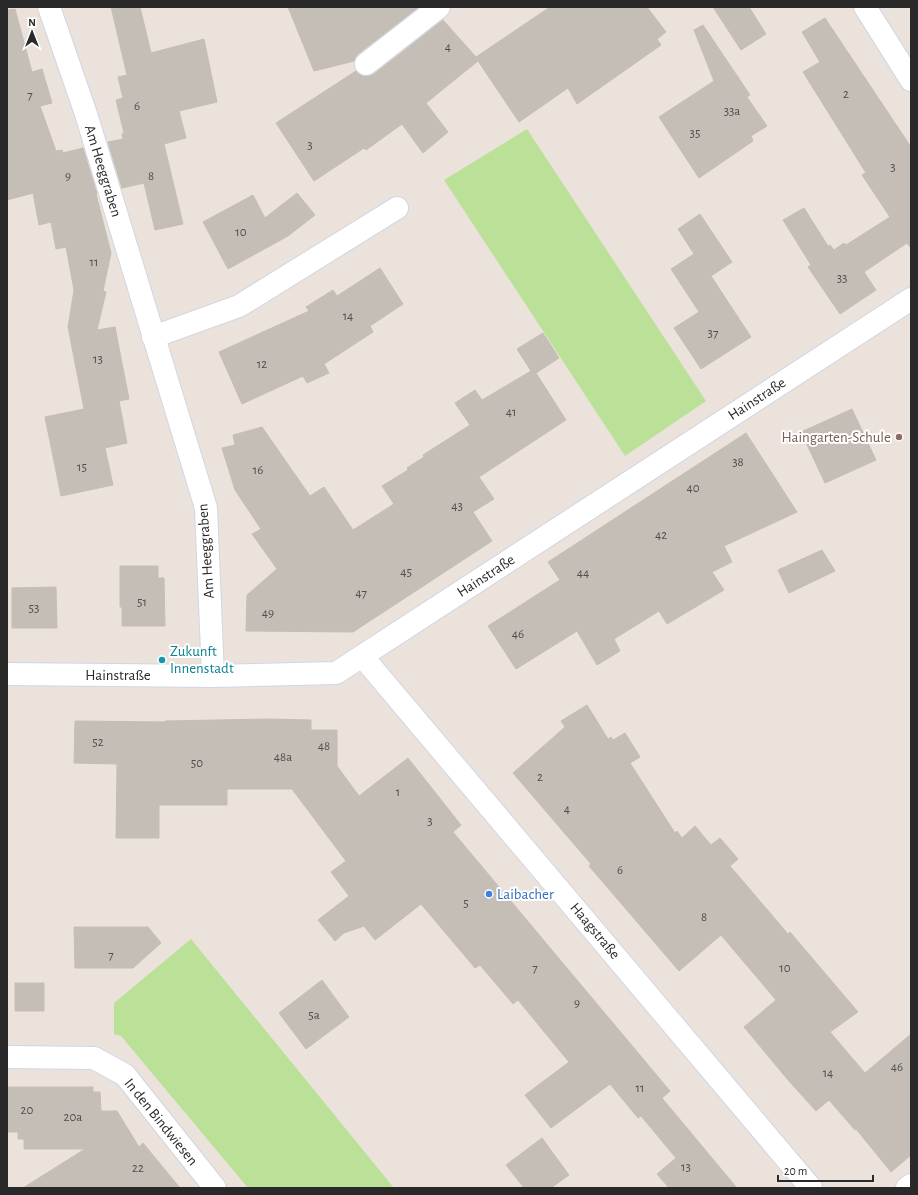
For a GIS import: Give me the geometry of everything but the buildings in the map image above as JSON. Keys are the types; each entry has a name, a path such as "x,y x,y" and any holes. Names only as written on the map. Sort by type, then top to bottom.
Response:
{"street":[{"name":"Am Heeggraben","path":"48,7 86,114 206,508 213,676"},
{"path":"366,64 439,7"},
{"path":"865,7 911,80"},
{"path":"153,337 239,306 397,208"},
{"name":"Hainstraße","path":"7,674 213,676 336,673 911,299"},
{"name":"Haagstraße","path":"362,656 811,1188"},
{"name":"In den Bindwiesen","path":"7,1057 94,1058 125,1075 215,1188"},
{"path":"907,1188 911,1185"}],"green space":[{"path":"527,129 706,401 625,456 444,180"},
{"path":"191,939 394,1188 248,1188 121,1036 114,1034 114,1003"}],"place":[{"name":"Haingarten-Schule","path":"899,437"},
{"name":"Zukunft Innenstadt","path":"162,660"},
{"name":"Laibacher","path":"489,894"}]}
